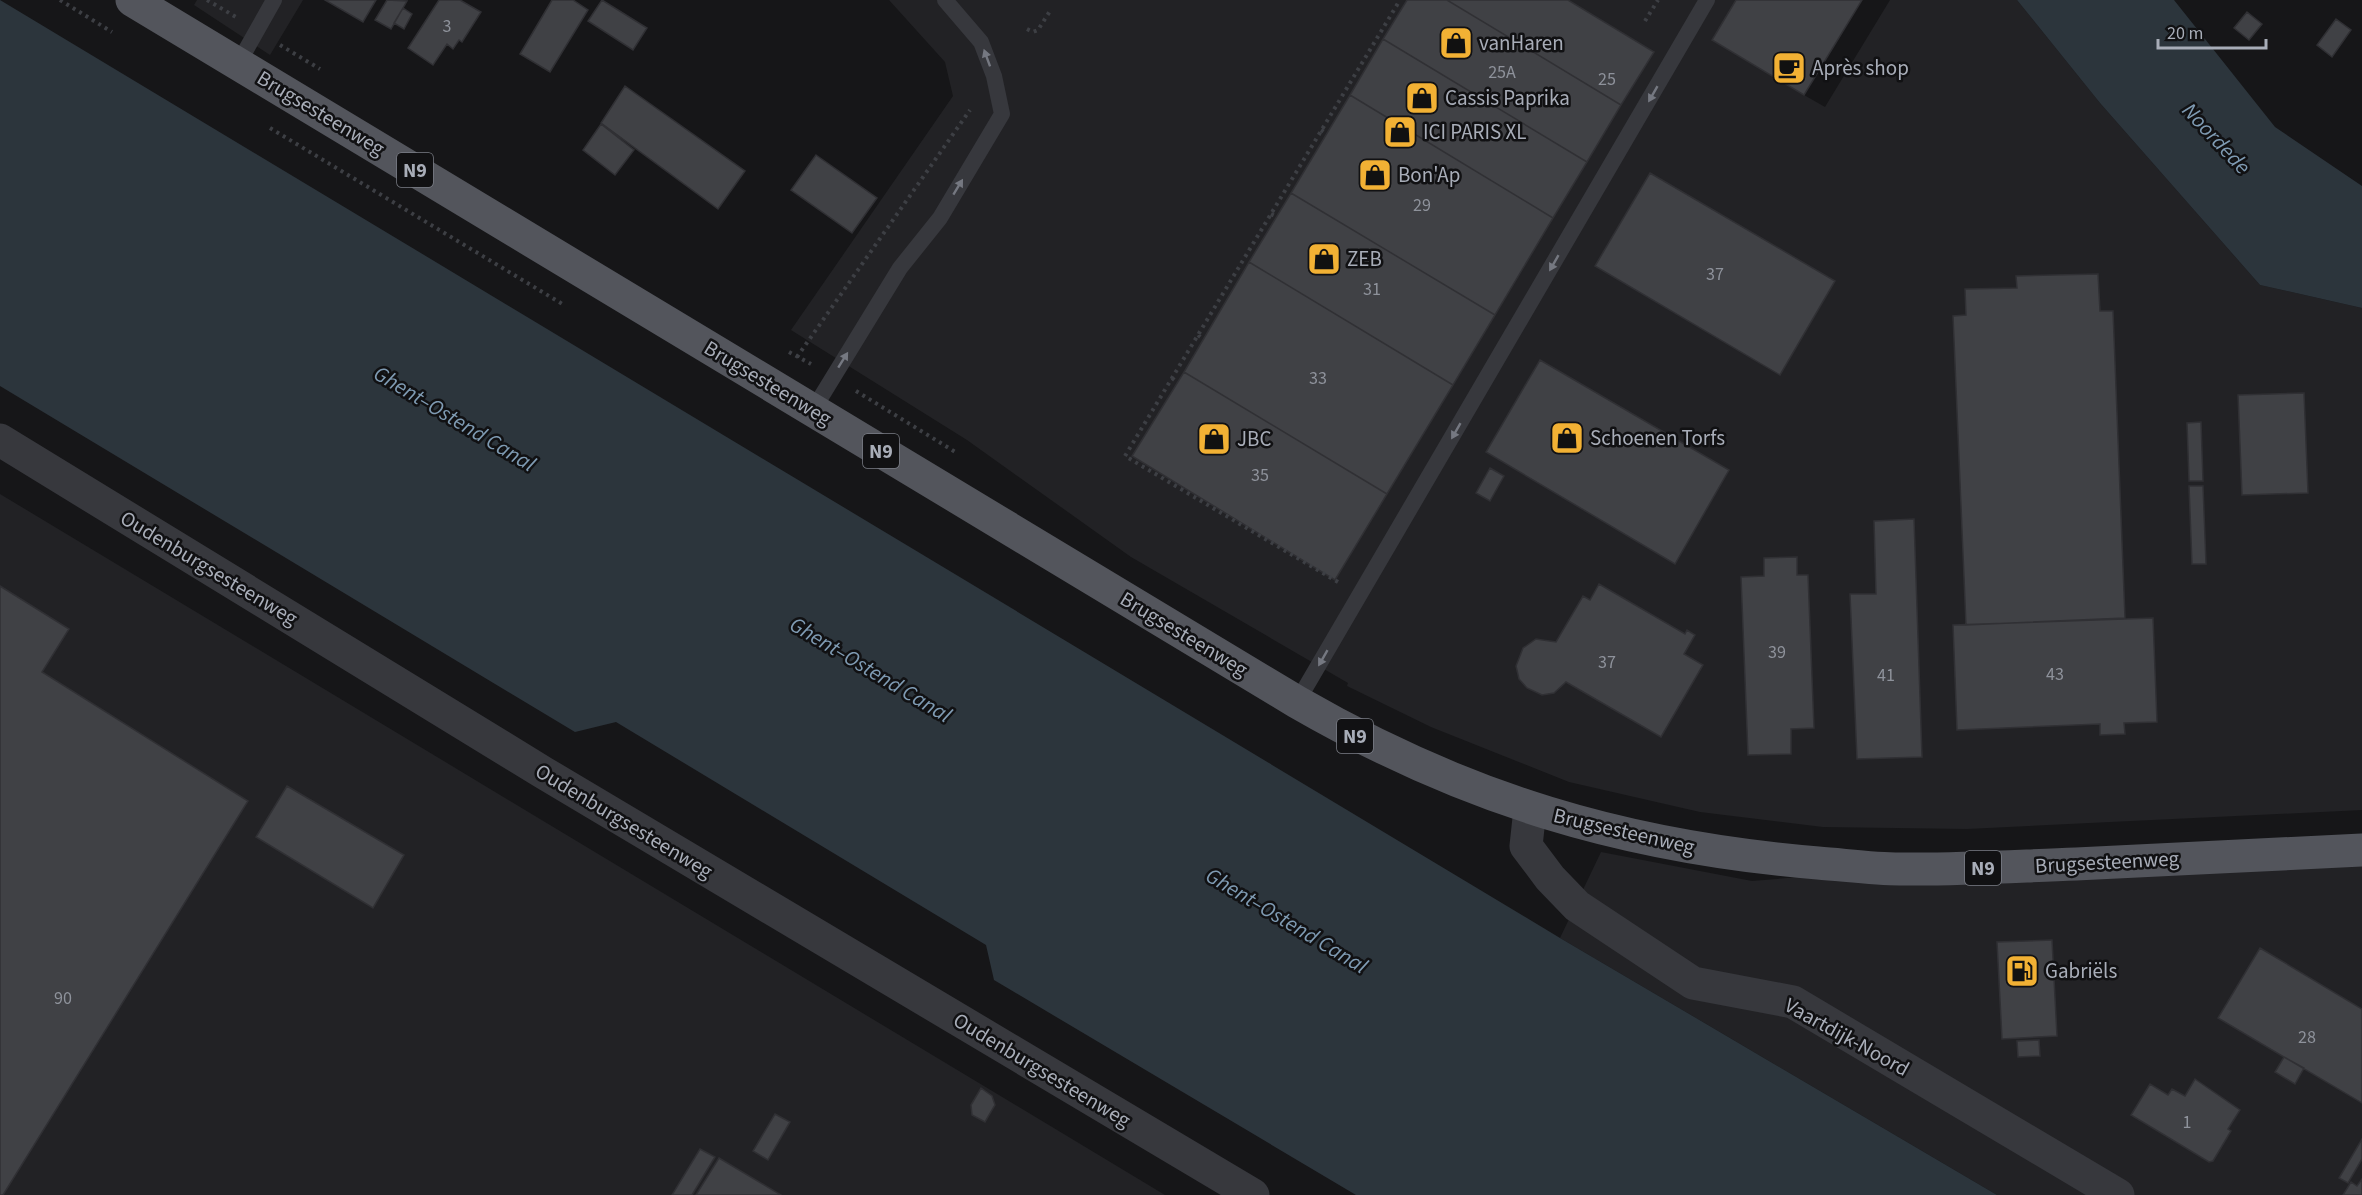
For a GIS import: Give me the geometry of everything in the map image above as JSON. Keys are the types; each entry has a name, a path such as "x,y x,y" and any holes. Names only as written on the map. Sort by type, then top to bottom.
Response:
{"main road":[{"name":"Brugsesteenweg","path":"132,0 1297,702 1374,745 1449,780 1530,809 1607,831 1754,858 1898,869 1988,868 2362,850"}],"street":[{"name":"Oudenburgsesteenweg","path":"0,440 544,773 1253,1195"},
{"name":"Vaartdijk-Noord","path":"1530,809 1526,846 1550,878 1577,906 1672,970 1693,983 1793,1002 2118,1195"}],"lane":[{"path":"238,64 274,0"},
{"path":"813,410 900,268 940,218 1002,114 994,76 981,42 945,0"},
{"path":"1297,702 1707,0"}],"path":[{"path":"1359,595 1125,456 1400,0"},
{"path":"1645,21 1658,0"},
{"path":"1027,29 1033,32 1038,30 1050,11"},
{"path":"1372,48 1377,51"},
{"path":"776,387 974,105"},
{"path":"1321,130 1327,134"},
{"path":"1271,214 1277,217"},
{"path":"1198,335 1203,339"},
{"path":"1172,378 1178,382"}],"shaded area":[{"path":"197,0 303,0 270,55 194,5"},
{"path":"889,0 1862,0 1804,95 1825,107 1890,0 2017,0 2100,103 2260,285 2362,308 2362,810 1967,829 1823,827 1700,812 1569,782 1431,727 1347,686 1348,683 1131,557 967,440 791,330 953,96 945,62"},
{"path":"0,494 1165,1195 0,1195"},
{"path":"1601,852 1752,881 1898,869 2362,858 2362,1195 1997,1195 1560,938"}],"water":[{"name":"Ghent–Ostend Canal","path":"0,0 1560,938 1997,1195 1356,1195 994,980 986,945 616,722 575,732 0,386"},
{"name":"Noordede","path":"2017,0 2174,0 2275,127 2362,186 2362,308 2260,285 2100,103"}],"building":[{"path":"325,0 376,0 363,22"},
{"path":"387,0 407,1 391,29 375,20"},
{"path":"439,0 460,0 481,12 462,42 459,40 453,49 447,44 433,65 408,48"},
{"path":"552,0 573,0 588,10 550,72 520,54"},
{"path":"602,0 647,28 633,50 588,21"},
{"path":"1407,0 1447,0 1621,105 1587,162 1383,39"},
{"path":"1447,0 1568,0 1654,52 1621,105"},
{"name":"Après shop","path":"1736,0 1862,0 1804,95 1712,40"},
{"path":"403,8 412,14 404,29 394,23"},
{"path":"2247,12 2262,24 2249,40 2234,28"},
{"path":"2336,19 2351,30 2332,57 2317,45"},
{"path":"1383,39 1587,162 1553,218 1350,95"},
{"path":"625,86 745,171 718,209 601,123"},
{"path":"1350,95 1553,218 1495,315 1291,193"},
{"path":"601,124 634,150 615,175 583,150"},
{"path":"816,155 877,198 852,233 791,190"},
{"path":"1650,173 1835,281 1780,375 1595,266"},
{"path":"1291,193 1495,315 1453,385 1249,262"},
{"path":"1249,262 1453,385 1387,494 1184,372"},
{"path":"2098,274 2100,311 2113,311 2125,618 1966,625 1953,316 1966,315 1965,289 2017,288 2016,276"},
{"path":"1540,360 1729,470 1675,564 1486,452"},
{"path":"1184,372 1387,494 1335,580 1132,456"},
{"path":"2304,393 2308,493 2242,495 2238,395"},
{"path":"2201,422 2203,481 2189,481 2187,423"},
{"path":"1490,468 1504,476 1490,501 1476,493"},
{"path":"2189,486 2203,486 2206,564 2192,564"},
{"path":"1914,519 1922,757 1857,759 1850,594 1876,594 1874,521"},
{"path":"1797,557 1797,575 1808,575 1814,728 1791,729 1791,754 1748,755 1741,577 1764,576 1764,558"},
{"path":"1599,584 1685,634 1687,630 1695,635 1684,654 1703,665 1661,737 1566,682 1554,693 1542,695 1527,688 1519,679 1516,666 1523,648 1536,639 1556,642 1583,596 1590,600"},
{"path":"0,586 69,629 42,672 248,801 3,1195 0,1195"},
{"path":"2153,618 2157,722 2124,723 2125,734 2100,735 2100,724 1957,730 1953,625"},
{"path":"287,786 404,855 373,908 256,837"},
{"path":"2052,940 2057,1036 2002,1039 1997,942"},
{"path":"2260,948 2362,1009 2362,1103 2218,1018"},
{"path":"2039,1040 2040,1056 2018,1057 2017,1041"},
{"path":"2284,1057 2304,1068 2295,1084 2275,1072"},
{"path":"2195,1079 2240,1110 2228,1129 2231,1131 2213,1161 2209,1162 2131,1115 2150,1084 2168,1095 2172,1089 2185,1096"},
{"path":"981,1088 992,1096 995,1105 985,1122 972,1115 971,1105"},
{"path":"775,1114 790,1122 768,1160 753,1151"},
{"path":"2362,1139 2362,1159 2348,1183 2339,1178"},
{"path":"700,1149 715,1157 692,1195 672,1195"},
{"path":"719,1158 781,1195 696,1195"},
{"path":"2362,1179 2362,1195 2343,1195 2351,1182 2357,1186"}],"place":[{"name":"vanHaren","path":"1456,43"},
{"name":"Après shop","path":"1789,68"},
{"name":"Cassis Paprika","path":"1422,98"},
{"name":"ICI PARIS XL","path":"1400,132"},
{"name":"Bon'Ap","path":"1375,175"},
{"name":"ZEB","path":"1324,259"},
{"name":"Schoenen Torfs","path":"1567,438"},
{"name":"JBC","path":"1214,439"},
{"name":"Gabriëls","path":"2022,971"}]}
